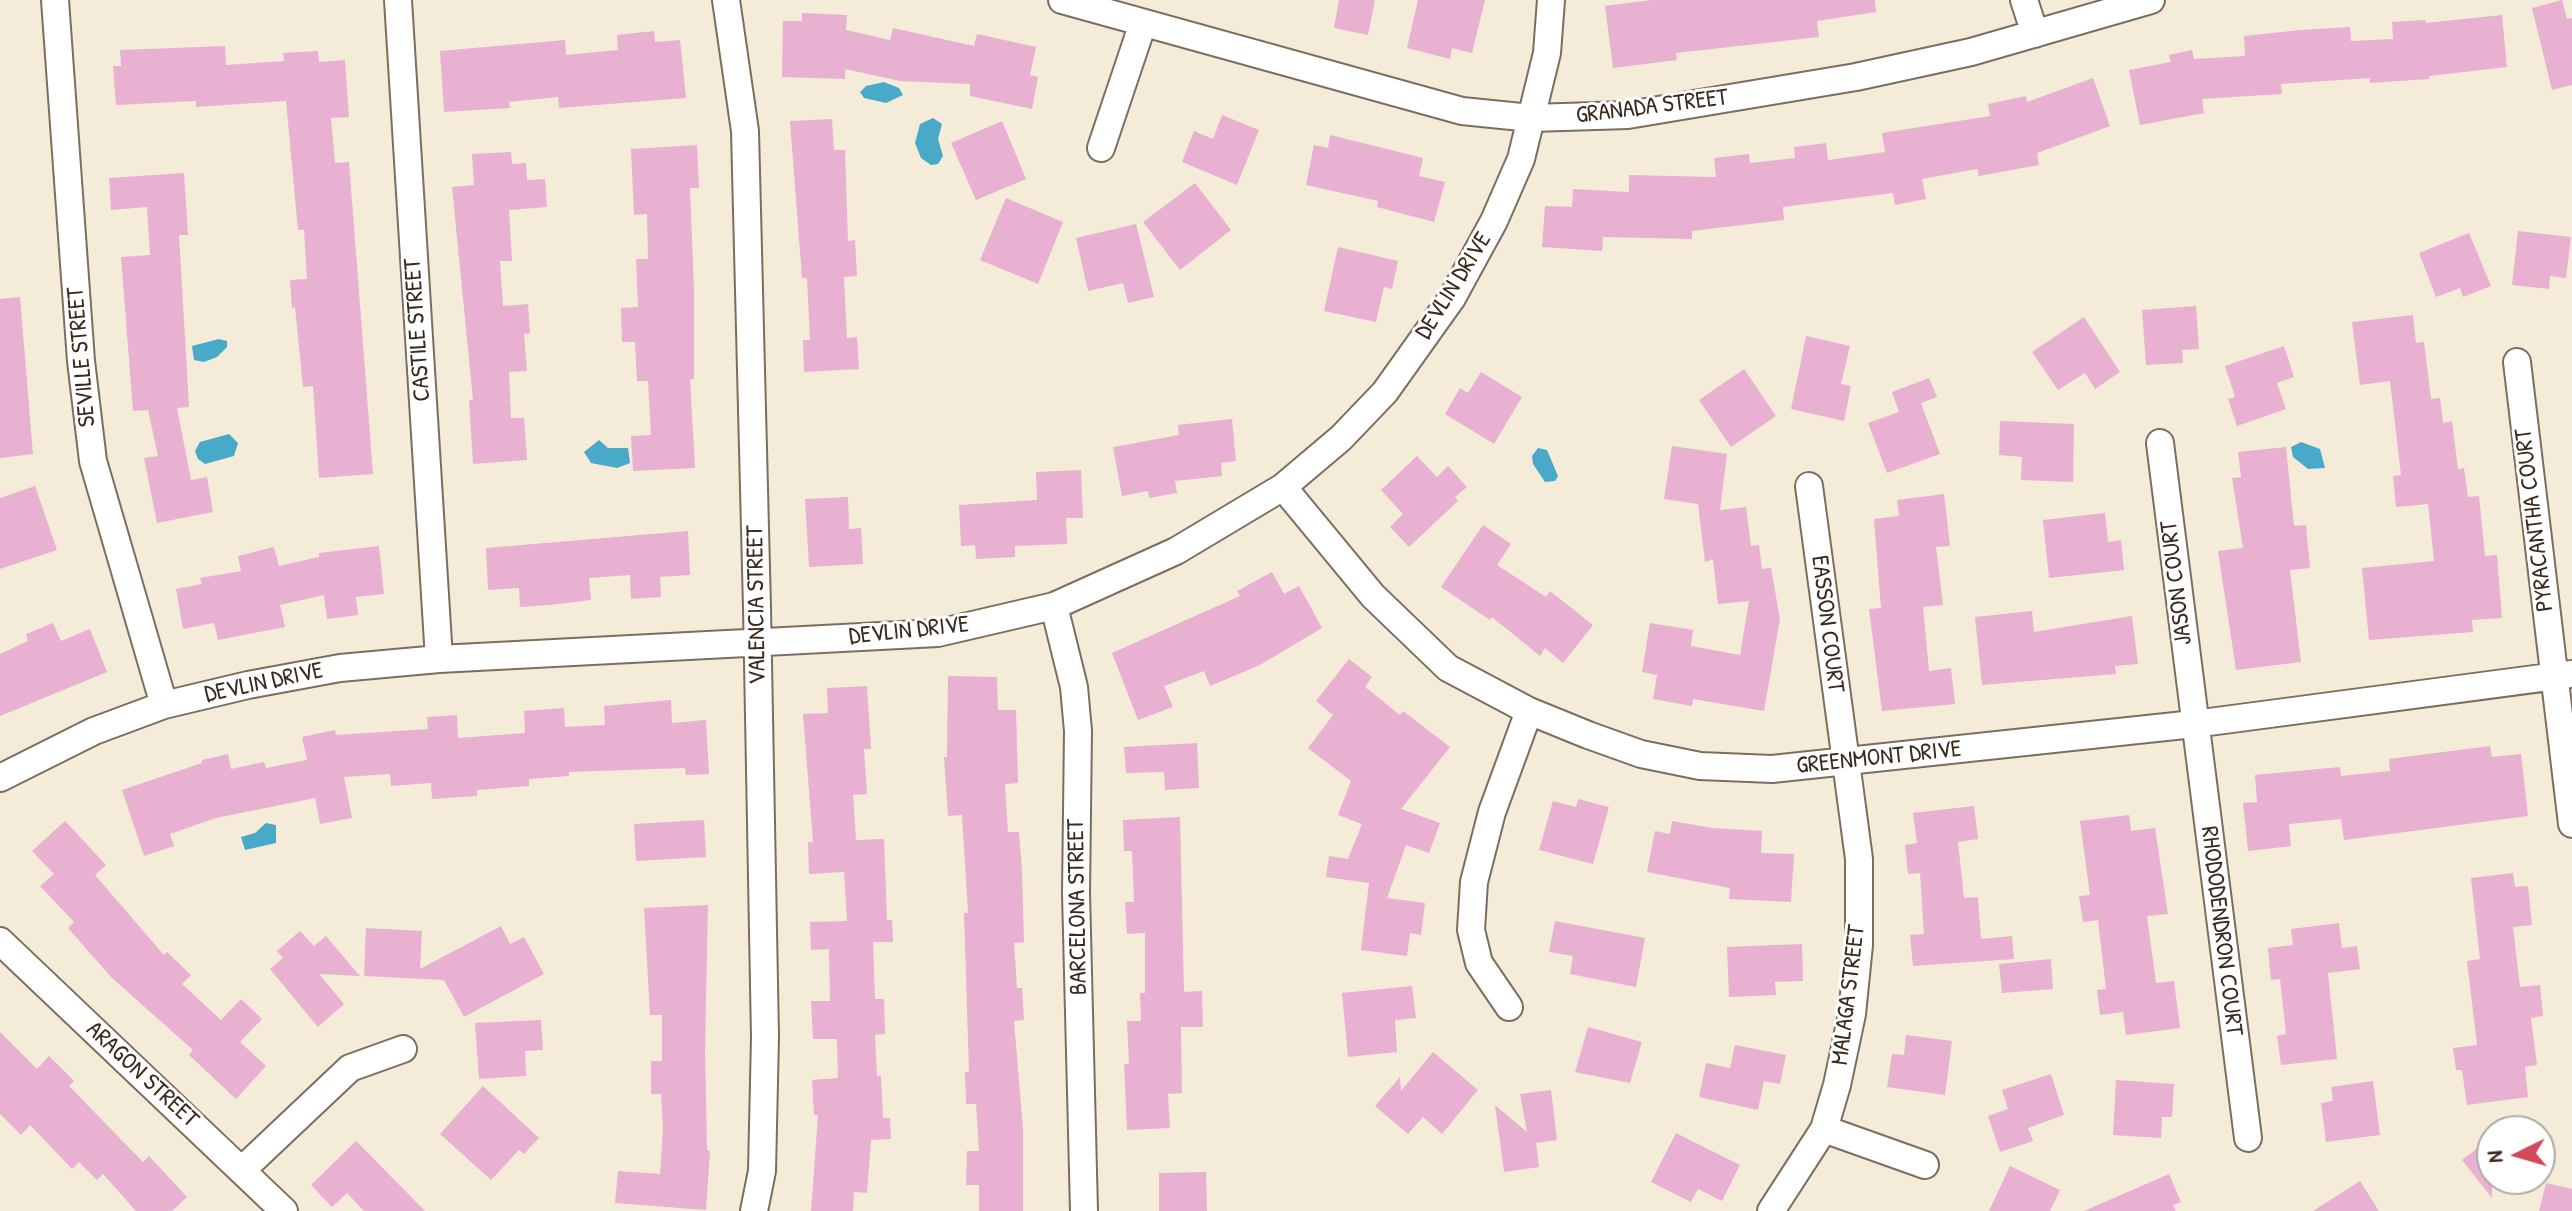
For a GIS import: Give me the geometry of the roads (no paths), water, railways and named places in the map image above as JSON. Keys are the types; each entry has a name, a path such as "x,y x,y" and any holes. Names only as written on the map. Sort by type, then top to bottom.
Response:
{"street":[{"name":"SEVILLE STREET","path":"55,0 81,361 93,461 164,705"},
{"name":"CASTILE STREET","path":"398,0 439,659"},
{"name":"VALENCIA STREET","path":"726,0 745,131 758,642 765,1037 762,1171 754,1211"},
{"name":"GRANADA STREET","path":"1062,0 1462,111 1531,118 1628,115 1856,77 2035,34 2151,0"},
{"name":"DEVLIN DRIVE","path":"0,778 94,731 164,705 340,668 439,659 938,633 1054,606 1176,551 1283,487 1341,438 1385,392 1452,298 1521,159 1547,53 1551,0"},
{"path":"2024,0 2035,34"},
{"path":"1101,148 1143,23"},
{"name":"PYRACANTHA COURT","path":"2517,362 2562,676 2572,824"},
{"name":"JASON COURT","path":"2160,443 2194,724"},
{"name":"EASSON COURT","path":"1809,486 1845,762"},
{"name":"GREENMONT DRIVE","path":"1283,487 1373,596 1448,668 1529,711 1641,754 1700,766 1772,769 1845,762 2194,724 2562,676"},
{"name":"BARCELONA STREET","path":"1054,606 1074,687 1078,731 1076,893 1084,1211"},
{"path":"1509,1007 1479,963 1471,930 1474,882 1492,812 1529,711"},
{"name":"RHODODENDRON COURT","path":"2194,724 2248,1138"},
{"name":"MALAGA STREET","path":"1771,1211 1824,1129 1852,1014 1859,945 1859,859 1845,762"},
{"name":"ARAGON STREET","path":"0,941 284,1211"},
{"path":"242,1170 350,1068 403,1049"},
{"path":"1824,1129 1925,1165"}],"water":[{"path":"884,82 899,88 903,95 886,103 864,98 860,92 866,86"},
{"path":"933,118 942,124 938,139 943,156 938,164 931,165 921,158 915,143 920,124"},
{"path":"219,339 227,341 227,347 217,357 204,362 194,360 192,346"},
{"path":"229,434 238,443 234,456 205,464 198,459 195,451 200,442"},
{"path":"599,440 608,448 628,448 630,463 617,468 591,463 584,452"},
{"path":"2301,442 2320,449 2325,468 2308,469 2293,457 2291,447"},
{"path":"1538,448 1547,450 1558,476 1555,481 1545,482 1533,464 1532,456"},
{"path":"266,823 276,825 276,843 245,850 241,837 255,833"}]}
